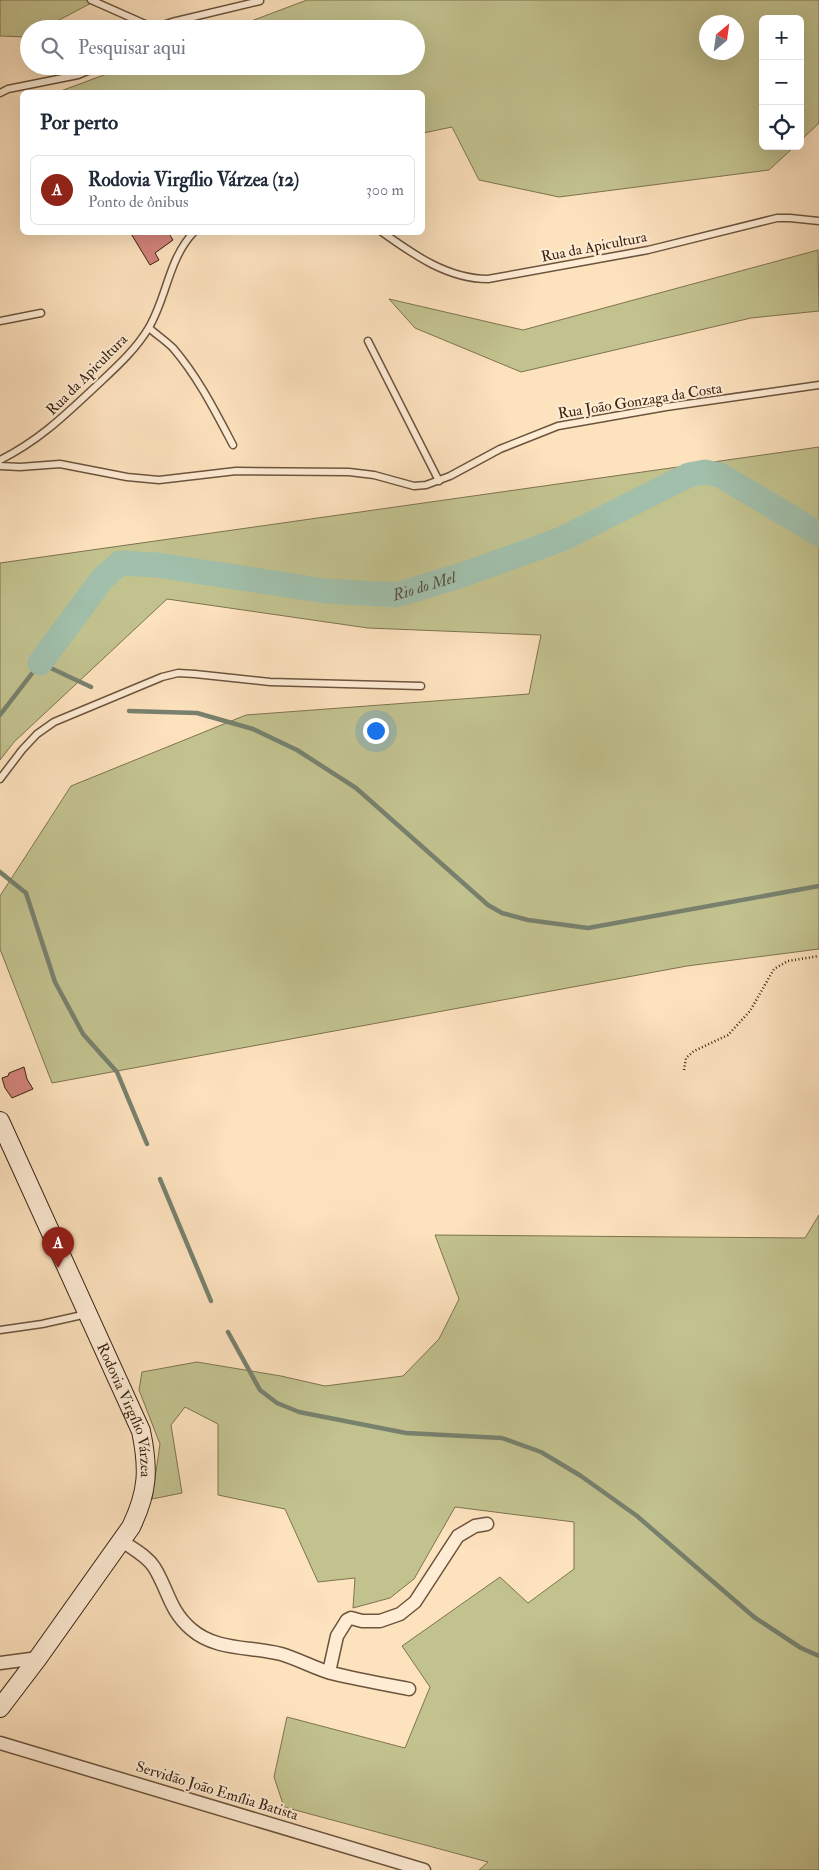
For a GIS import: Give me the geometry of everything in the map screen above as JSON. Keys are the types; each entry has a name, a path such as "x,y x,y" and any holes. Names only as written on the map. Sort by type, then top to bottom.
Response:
{"main road":[{"name":"Rodovia Virgílio Várzea","path":"0,1121 141,1431 147,1468 145,1489 140,1507 122,1541 0,1708"}],"street":[{"path":"329,1672 337,1636 347,1620 351,1618 362,1621 380,1621 400,1614 415,1602 458,1536 475,1526 487,1524"},
{"path":"122,1541 149,1561 172,1606 200,1637 210,1642 231,1647 282,1654 329,1672 409,1689"},
{"path":"0,1663 38,1658"},
{"name":"Servidão João Emília Batista","path":"0,1743 424,1870"}],"lane":[{"path":"91,0 134,20"},
{"path":"183,20 260,1"},
{"path":"0,93 8,89 78,75"},
{"name":"Rua da Apicultura","path":"386,235 417,256 442,269 474,279 648,250 764,221 790,218 819,221"},
{"name":"Rua da Apicultura","path":"0,460 34,441 55,424 136,346 149,328 179,252 192,235"},
{"path":"0,321 40,313"},
{"path":"149,328 172,347 189,369 204,391 233,445"},
{"path":"368,341 439,481"},
{"name":"Rua João Gonzaga da Costa","path":"0,466 20,467 60,464 127,477 159,480 249,470 350,472 374,475 414,486 439,481 500,449 558,426 666,407 819,385"},
{"path":"0,779 32,739 54,722 162,677 178,673 270,682 421,686"},
{"path":"0,1330 42,1324 88,1314"}],"path":[{"path":"684,1070 686,1058 694,1051 728,1035 750,1011 774,969 788,961 819,956"}],"green space":[{"path":"0,0 97,0 59,20 20,20 20,37 0,36"},
{"path":"307,0 819,0 819,123 804,137 804,15 759,15 759,150 791,150 769,170 559,197 479,180 452,127 425,133 425,90 63,90 104,75 425,75 425,20 254,20"},
{"path":"818,250 819,311 751,318 521,372 415,328 389,299 523,330"},
{"path":"819,447 819,949 687,966 52,1083 0,949 0,896 71,786 246,715 529,694 541,635 368,628 167,599 14,742 0,760 0,563"},
{"path":"819,1215 819,1870 479,1870 488,1862 284,1807 274,1777 287,1717 405,1748 430,1687 402,1646 500,1577 528,1603 574,1569 574,1522 455,1507 414,1579 390,1598 353,1608 355,1578 318,1582 285,1509 218,1495 218,1424 185,1407 171,1425 182,1493 152,1499 160,1444 139,1390 142,1372 197,1362 281,1376 325,1386 403,1376 439,1339 459,1299 435,1235 805,1238"}],"building":[{"path":"132,235 170,235 173,240 155,253 159,260 150,265"},
{"path":"24,1067 27,1079 33,1089 12,1098 5,1088 2,1078"}],"waterway":[{"name":"Rio do Mel","path":"40,663 102,579 120,563 157,565 326,591 396,595 462,575 562,539 689,475 705,472 720,475 819,534"},
{"path":"0,715 40,663 91,687"},
{"path":"129,711 197,713 253,729 297,750 356,788 488,905 502,913 528,920 588,928 819,886"},
{"path":"0,872 26,893 55,982 83,1034 117,1072 147,1144"},
{"path":"160,1179 211,1301"},
{"path":"228,1332 260,1390 277,1403 299,1412 406,1433 502,1438 541,1452 581,1476 637,1516 754,1617 801,1648 819,1656"}],"place":[{"name":"Rodovia Virgílio Várzea (12)","path":"58,1268"}]}
